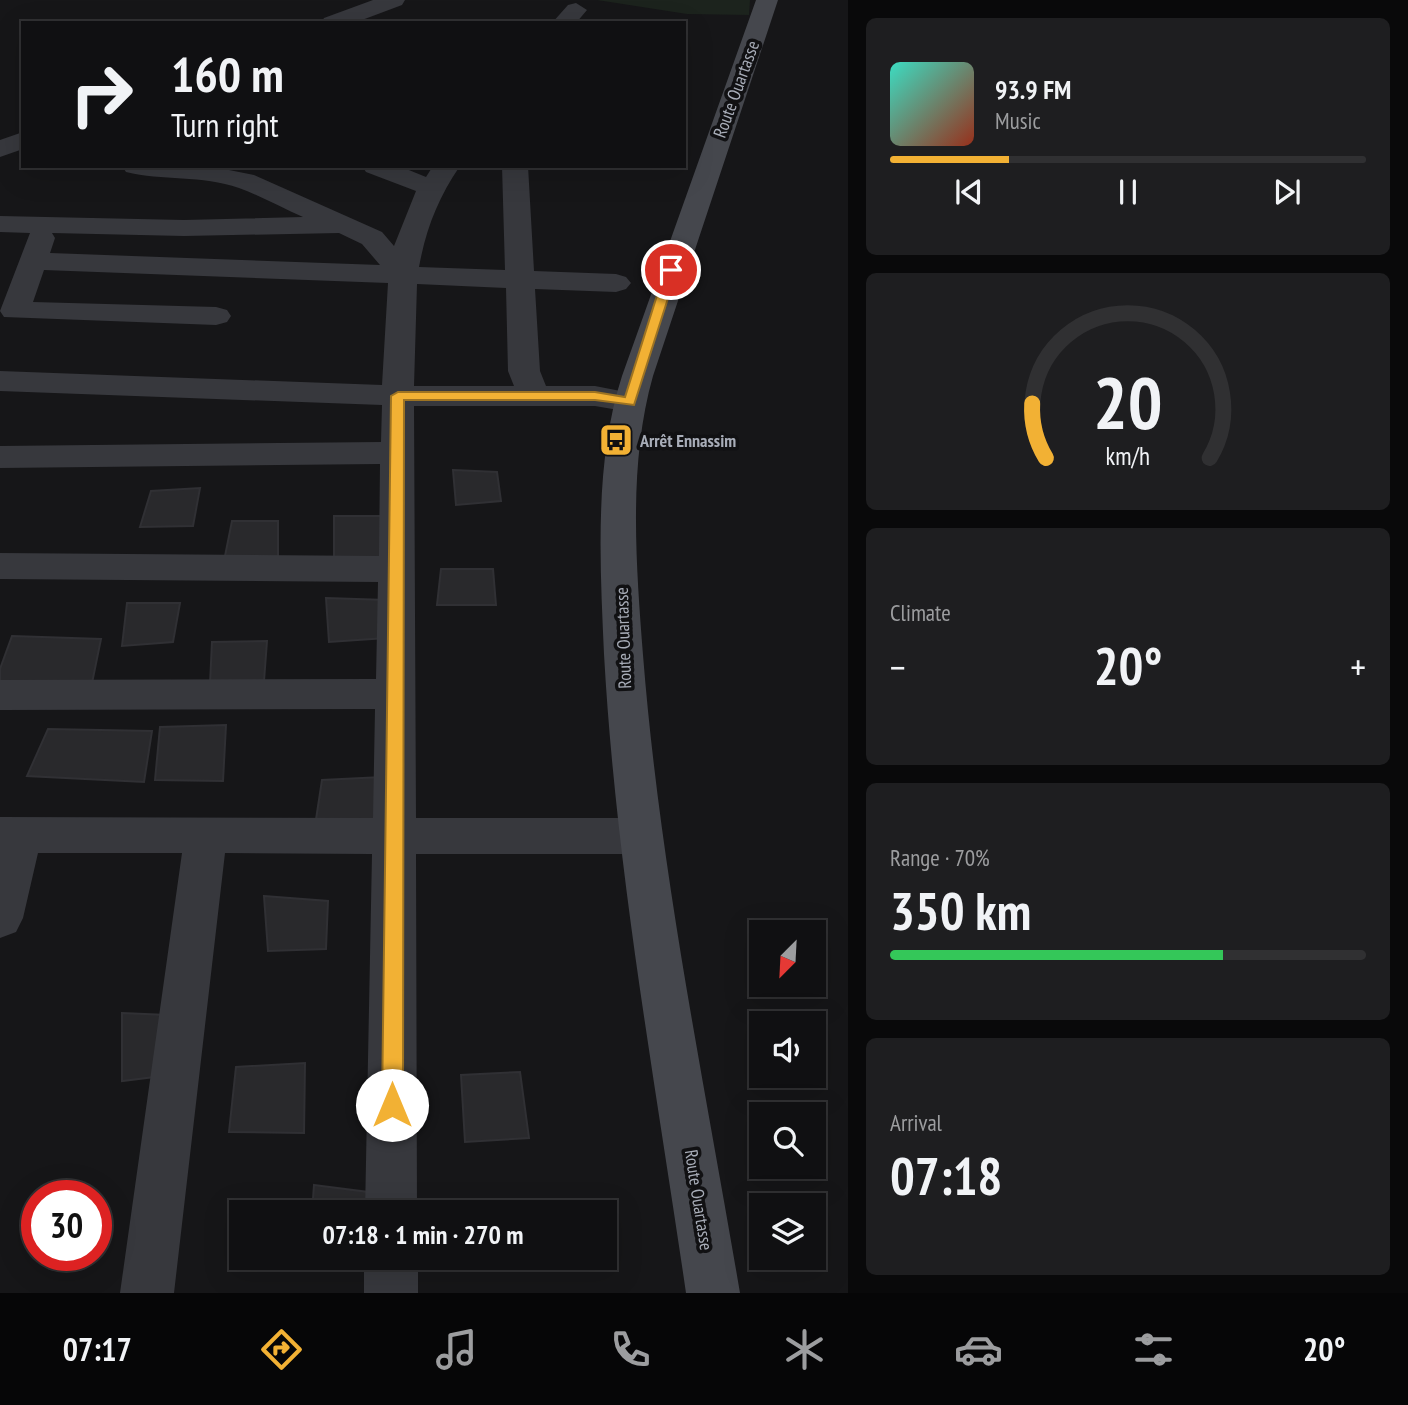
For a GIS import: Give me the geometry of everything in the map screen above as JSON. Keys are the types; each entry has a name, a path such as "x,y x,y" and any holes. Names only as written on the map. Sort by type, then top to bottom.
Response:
{"street":[{"path":"337,21 394,0"},
{"name":"Route Ouartasse","path":"713,1293 641,836 625,697 620,578 630,402 671,270 767,0"},
{"path":"0,149 21,142"},
{"path":"0,155 21,157"},
{"path":"161,168 245,181 372,237 403,275"},
{"path":"387,168 439,177 422,204 403,264 398,396 391,1200"},
{"path":"515,168 524,371 534,396"},
{"path":"0,223 244,227 344,225"},
{"path":"45,225 15,311 216,316"},
{"path":"235,279 244,227"},
{"path":"32,261 235,279 403,275 616,283"},
{"path":"0,381 398,396 595,396 630,402"},
{"path":"0,457 398,453"},
{"path":"0,566 396,569"},
{"path":"0,695 396,694"},
{"path":"147,1293 206,834"},
{"path":"0,918 10,835 641,836"},
{"path":"391,1270 391,1293"}],"shaded area":[{"path":"597,0 750,0 749,15 687,14"}],"building":[{"path":"453,470 497,472 501,501 456,505"},
{"path":"200,488 193,526 140,527 151,491"},
{"path":"334,516 384,516 383,557 334,558"},
{"path":"232,521 278,521 278,560 224,561"},
{"path":"441,569 493,569 496,605 437,605"},
{"path":"326,598 386,600 386,638 329,642"},
{"path":"127,603 180,603 173,642 122,646"},
{"path":"12,636 101,639 91,688 0,686 0,669"},
{"path":"267,641 264,681 210,684 212,642"},
{"path":"226,725 223,781 155,780 160,727"},
{"path":"48,729 152,731 144,782 27,776"},
{"path":"382,777 380,824 315,826 322,780"},
{"path":"264,896 328,901 326,949 268,951"},
{"path":"122,1013 167,1015 162,1076 122,1081"},
{"path":"305,1063 304,1133 229,1132 236,1067"},
{"path":"520,1072 529,1138 465,1142 461,1075"},
{"path":"314,1185 368,1192 368,1200 313,1200"}],"place":[{"name":"Arrêt Ennassim","path":"616,440"}],"route":[{"path":"392,1105 398,396 595,396 630,402 671,270"}]}
